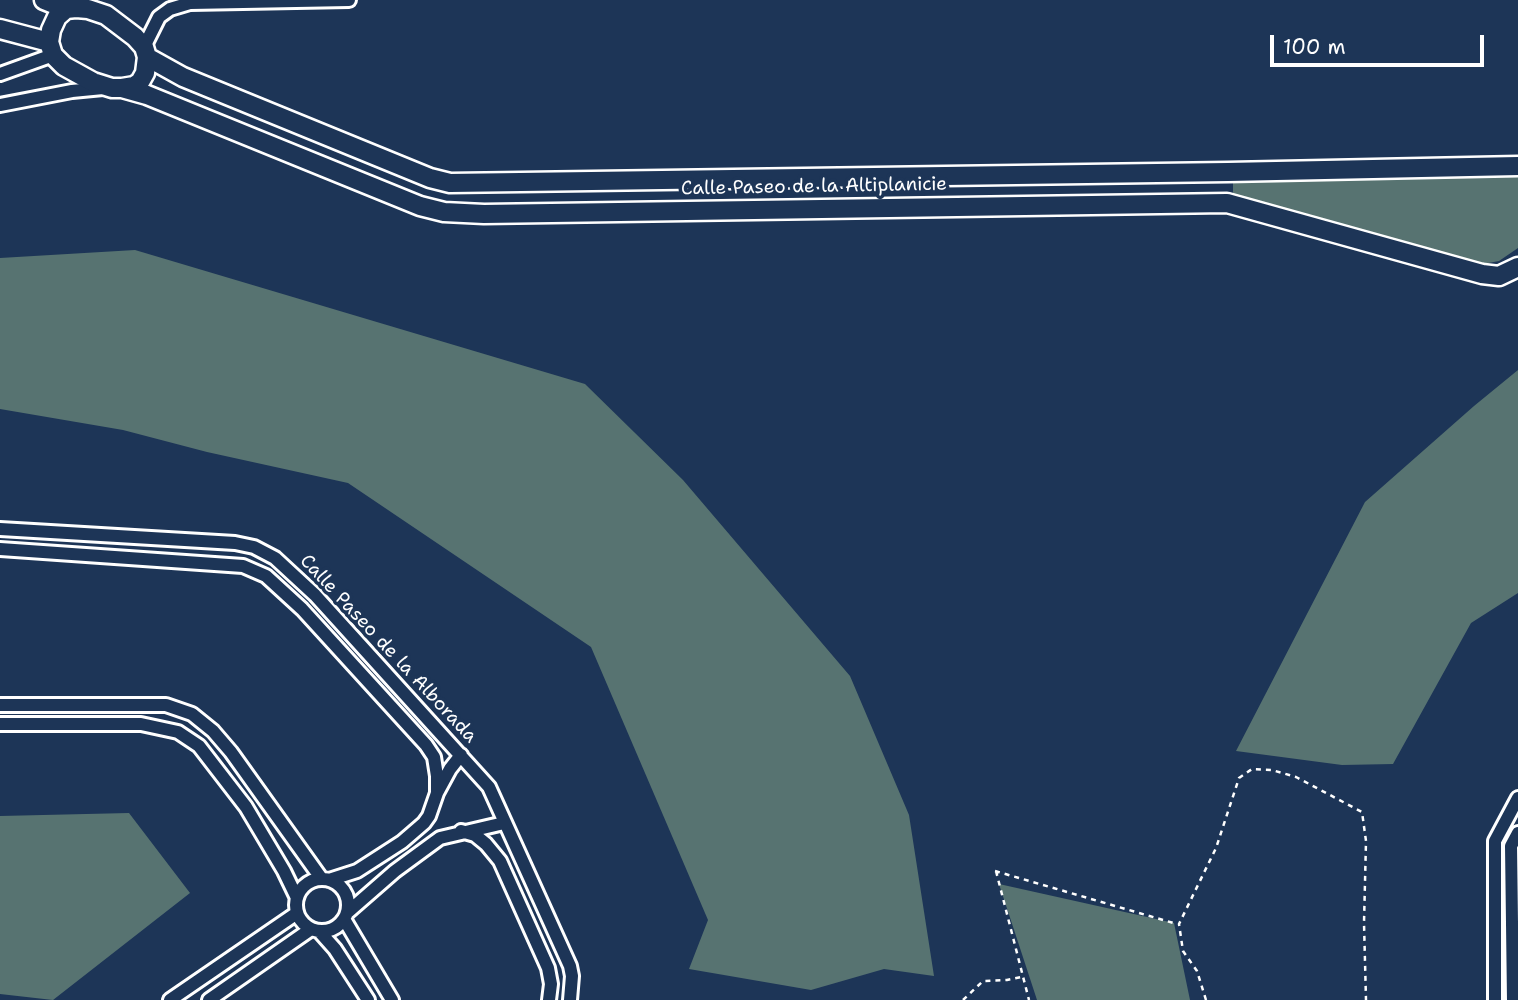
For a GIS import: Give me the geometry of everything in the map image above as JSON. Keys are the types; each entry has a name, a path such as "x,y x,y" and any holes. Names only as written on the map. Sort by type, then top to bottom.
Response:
{"street":[{"path":"44,0 106,15 123,26 146,52"},
{"path":"0,105 72,91 134,86 145,73 146,52 153,23 170,9 190,3 349,0"},
{"path":"51,49 51,30 57,17 75,6"},
{"path":"0,29 51,49 64,66 93,82 117,88"},
{"path":"0,74 51,49"},
{"name":"Calle Paseo de la Altiplanicie","path":"146,52 183,77 430,178 450,183 1518,166"},
{"name":"Calle Paseo de la Altiplanicie","path":"117,88 147,94 420,206 444,212 484,214 1227,203 1482,274 1499,276 1518,267"},
{"path":"1227,203 1228,172"},
{"path":"834,178 834,208"},
{"path":"484,214 485,184"},
{"name":"Calle Paseo de la Alborada","path":"0,529 227,543 254,547 275,558 315,595 489,787 570,965 570,1000"},
{"path":"225,565 227,543"},
{"name":"Calle Paseo de la Alborada","path":"0,549 243,566 266,576 302,609 426,745 434,757 438,776 437,793"},
{"path":"0,705 166,705 192,714 213,731 231,752 325,879 344,891 347,898 346,916 392,1000"},
{"path":"76,724 77,706"},
{"path":"0,724 141,723 178,732 199,746 246,807 284,872 297,898 300,920 335,949 368,1000"},
{"path":"297,898 304,885 357,871 402,842 429,816 437,793 461,755"},
{"path":"1495,1000 1495,841 1518,797"},
{"path":"429,816 445,835"},
{"path":"209,1000 315,930 333,929 395,871 445,835 504,823"},
{"path":"461,831 475,835 499,861 548,968 551,984 549,1000"},
{"path":"1513,1000 1511,846 1518,833"},
{"path":"170,1000 297,913"},
{"path":"1495,956 1512,956"}],"path":[{"path":"1206,1000 1197,971 1183,951 1179,924 1216,848 1239,778 1252,769 1272,770 1296,776 1362,812 1366,842 1366,1000"},
{"path":"1029,1000 995,871 1179,924"},
{"path":"963,1000 983,981 1022,977"}],"green space":[{"path":"1518,176 1518,248 1499,261 1483,264 1233,199 1233,178"},
{"path":"135,250 585,384 683,480 850,676 909,815 934,976 884,969 811,990 689,969 708,920 591,647 348,483 207,452 123,430 0,409 0,258"},
{"path":"1518,370 1518,593 1471,623 1393,764 1342,765 1236,751 1365,502"},
{"path":"129,813 190,893 53,1000 0,994 0,816"},
{"path":"999,884 1174,923 1190,1000 1037,1000"}]}
